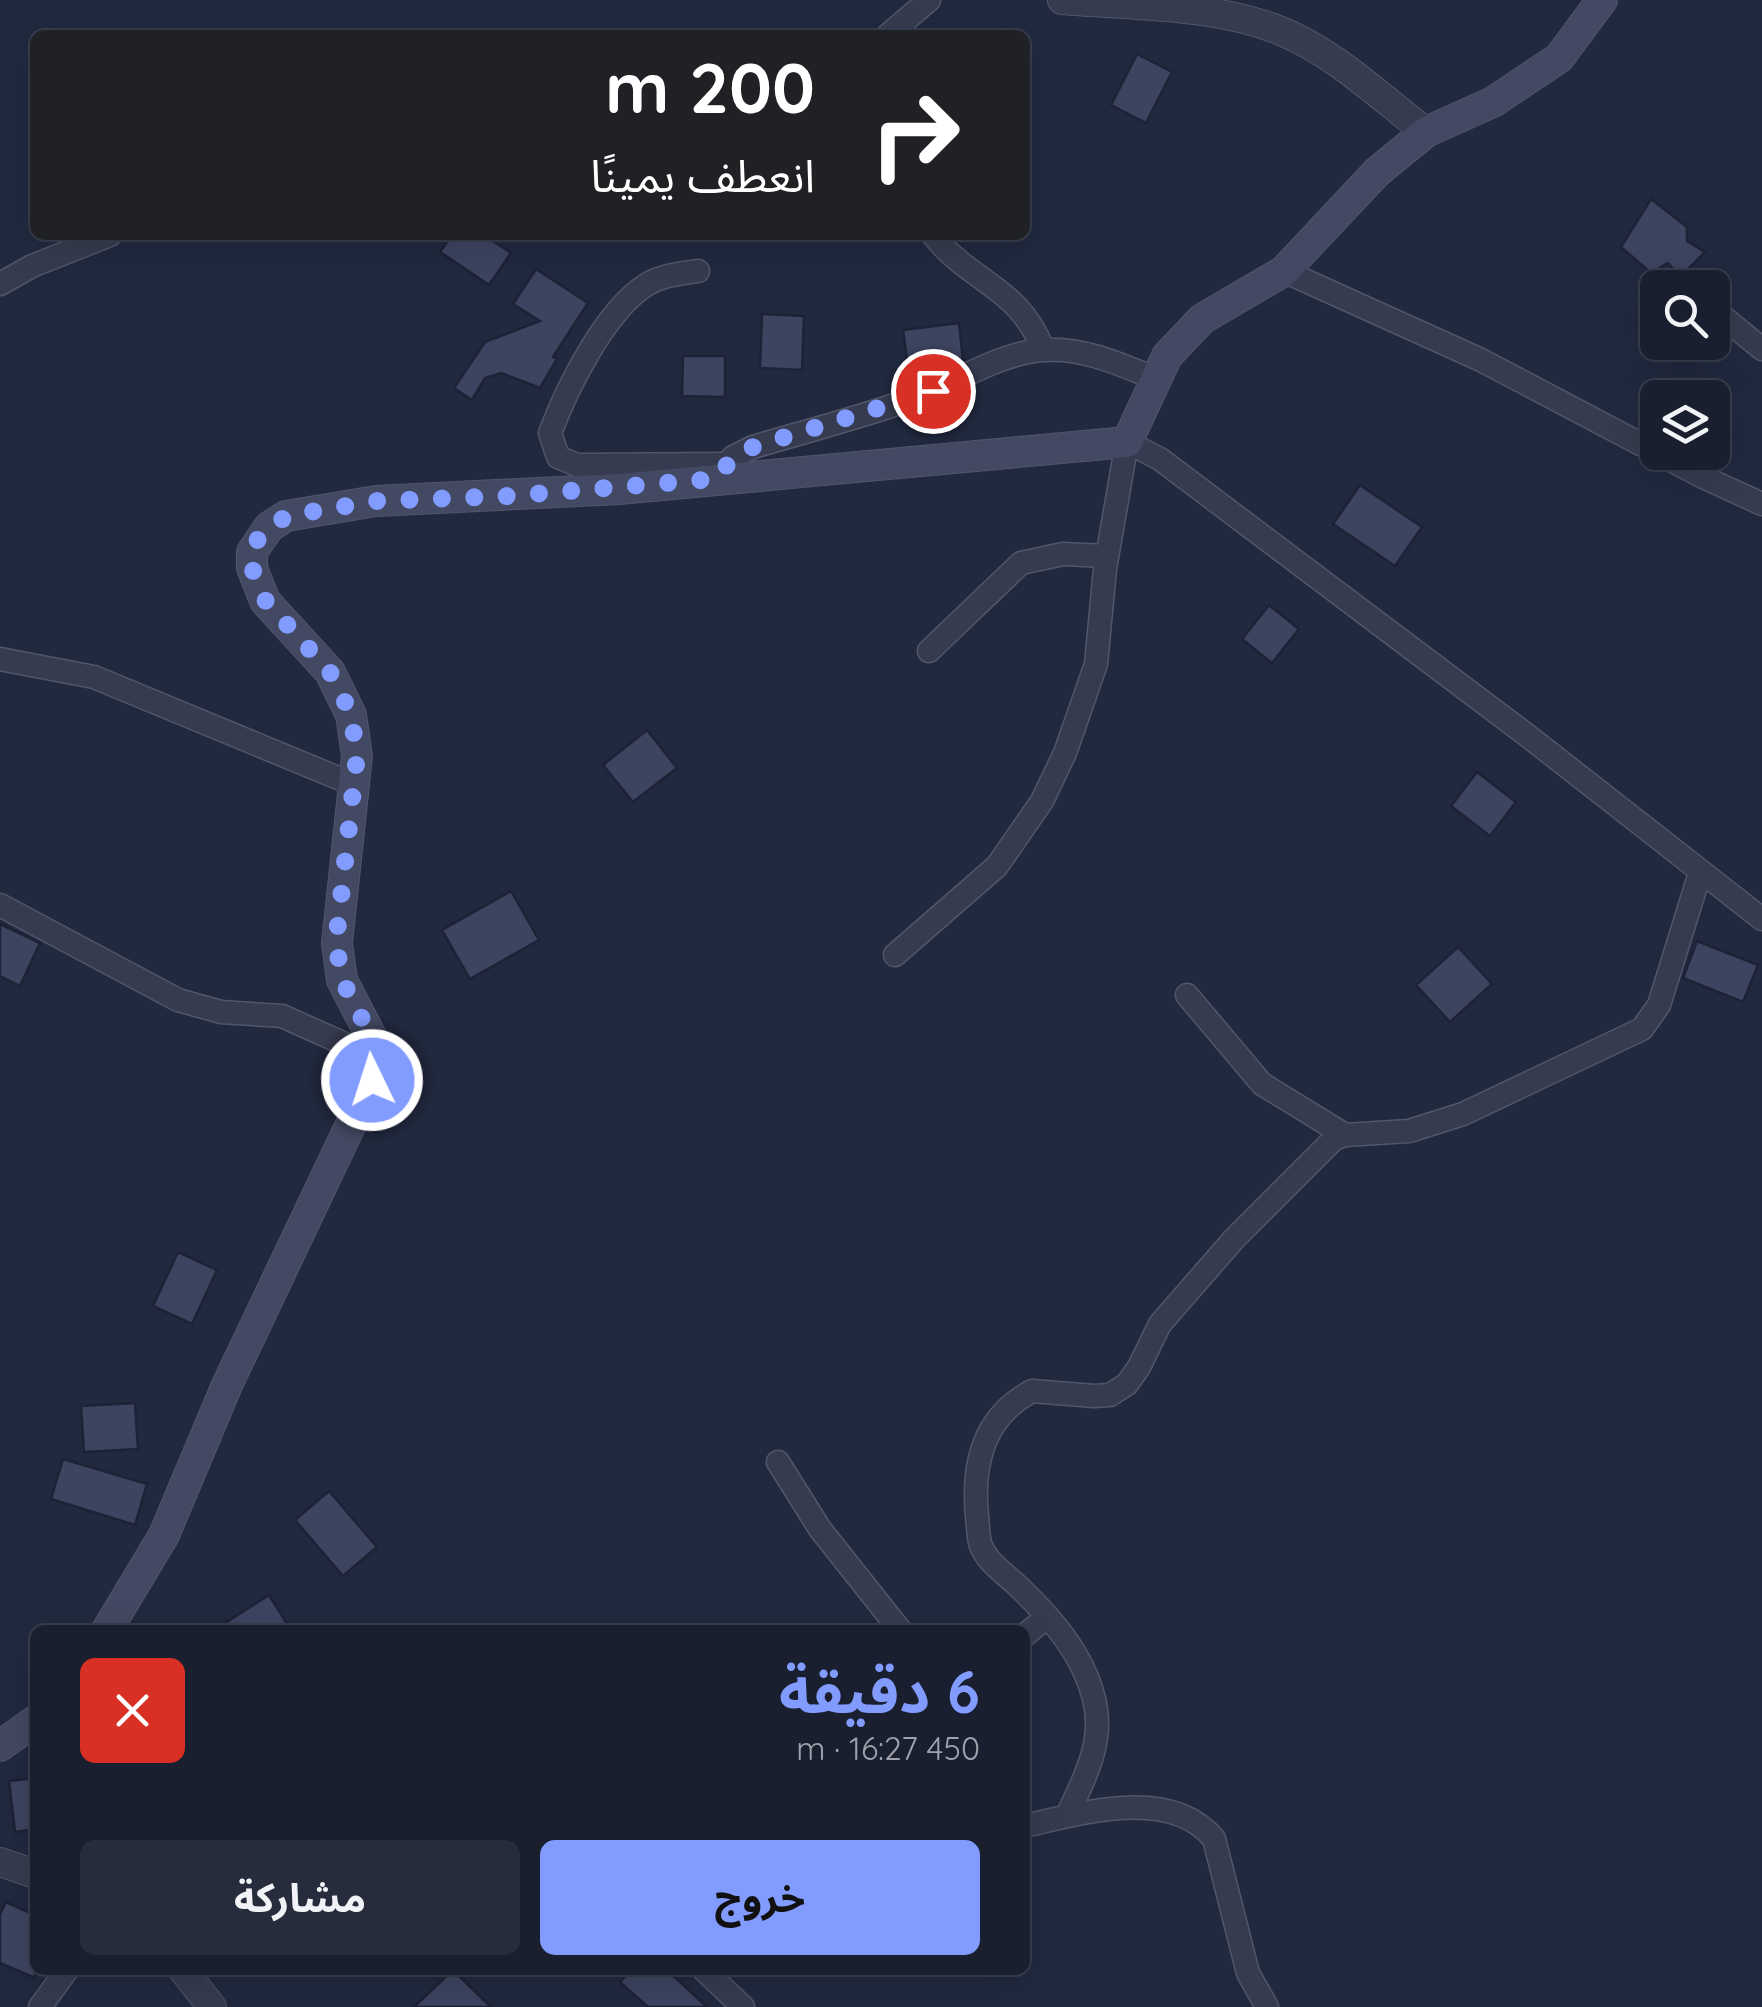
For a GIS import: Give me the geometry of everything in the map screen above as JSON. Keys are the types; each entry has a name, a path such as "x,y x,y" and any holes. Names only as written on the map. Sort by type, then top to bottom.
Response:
{"main road":[{"path":"110,1625 164,1535 228,1385 372,1080 372,1038 342,980 336,942 357,756 353,728 341,690 330,672 265,600 256,581 252,552 269,527 286,516 376,501 508,496 720,471 1127,442 1167,356 1202,319 1284,271 1377,172 1426,132 1493,102 1559,58 1602,0"},
{"path":"0,1746 30,1725"}],"street":[{"path":"894,30 929,0"},
{"path":"1062,0 1132,3 1233,16 1282,31 1324,53 1426,132"},
{"path":"0,284 99,240"},
{"path":"937,240 946,252 1018,306 1033,324 1042,350"},
{"path":"1284,271 1481,360 1762,504"},
{"path":"698,272 666,276 629,298 599,338 550,434 558,456 577,465 720,471 753,447 909,400 1017,354 1042,350 1088,355 1154,378"},
{"path":"1730,322 1762,348"},
{"path":"895,955 997,866 1042,801 1066,753 1096,664 1107,556 1127,442 1160,459 1528,736 1762,919"},
{"path":"929,652 1020,563 1062,554 1107,556"},
{"path":"0,659 94,677 354,786"},
{"path":"1067,1816 1094,1758 1096,1703 1068,1640 980,1545 978,1475 981,1447 992,1425 1032,1391 1110,1395 1126,1384 1160,1324 1234,1239 1326,1146 1345,1135 1409,1131 1463,1114 1642,1029 1659,1005 1700,874"},
{"path":"0,905 178,1000 221,1012 282,1016 374,1057"},
{"path":"1186,994 1262,1084 1345,1135"},
{"path":"778,1462 820,1528 896,1625"},
{"path":"1030,1631 1047,1618"},
{"path":"1030,1825 1141,1806 1202,1824 1214,1839 1248,1973 1267,2007"},
{"path":"0,1862 30,1872"},
{"path":"40,2007 63,1975"},
{"path":"187,1975 212,2007"},
{"path":"709,1975 743,2007"}],"building":[{"path":"1137,54 1172,72 1146,123 1111,105"},
{"path":"1651,199 1687,227 1687,241 1705,252 1687,270 1674,270 1668,263 1648,270 1621,247"},
{"path":"448,240 492,240 511,253 489,285 440,252"},
{"path":"536,269 588,303 553,357 557,359 540,388 501,373 485,378 472,400 454,388 485,342 540,321 513,304"},
{"path":"762,314 804,316 802,370 760,368"},
{"path":"959,323 963,360 908,367 903,330"},
{"path":"683,356 725,356 725,397 682,396"},
{"path":"1360,485 1422,527 1395,566 1333,524"},
{"path":"1269,605 1299,629 1272,663 1242,639"},
{"path":"647,730 677,768 633,802 603,765"},
{"path":"1477,772 1516,802 1490,836 1451,806"},
{"path":"511,891 539,940 470,979 442,930"},
{"path":"0,924 40,943 20,986 0,976"},
{"path":"1697,941 1758,965 1743,1002 1683,978"},
{"path":"1458,947 1492,984 1450,1022 1416,985"},
{"path":"178,1252 217,1270 192,1324 153,1306"},
{"path":"135,1403 138,1449 84,1452 81,1406"},
{"path":"63,1459 147,1484 135,1525 51,1499"},
{"path":"329,1491 377,1547 343,1576 295,1520"},
{"path":"269,1595 288,1625 222,1625"},
{"path":"30,1779 30,1830 15,1832 9,1781"},
{"path":"6,1902 30,1913 30,1975 35,1978 0,1963 0,1914"},
{"path":"448,1975 458,1975 491,2007 414,2007"},
{"path":"626,1975 672,1975 707,2007 648,2007 620,1982"}],"route":[{"path":"372,1080 372,1038 342,980 336,942 357,756 351,714 330,672 265,600 252,568 252,552 258,539 286,516 376,501 508,496 715,479 740,452 933,391"}]}
